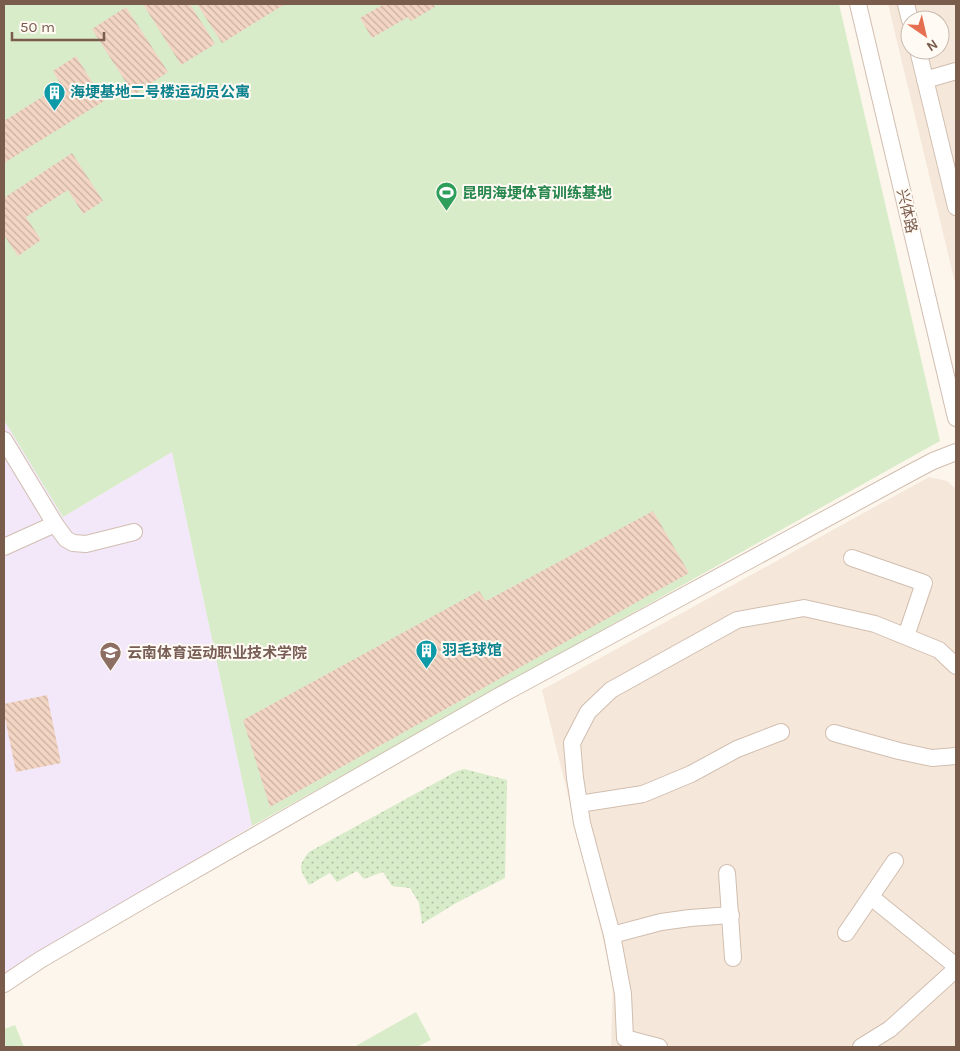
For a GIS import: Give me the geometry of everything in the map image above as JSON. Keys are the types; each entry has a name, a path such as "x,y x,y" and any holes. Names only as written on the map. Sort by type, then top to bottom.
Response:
{"street":[{"name":"兴体路","path":"858,4 956,418"},
{"name":"兴体路","path":"869,4 956,369"},
{"path":"920,60 956,207"},
{"path":"925,80 956,71"},
{"path":"4,440 66,539 72,543 86,544 134,532"},
{"path":"4,984 40,960 108,920 498,696 914,471 956,452"},
{"path":"4,547 55,524"},
{"path":"852,558 924,583 906,636"},
{"path":"659,1047 624,1043 623,994 612,935 582,823 575,778 572,743 588,712 612,690 737,620 804,608 875,624 939,650 956,666"},
{"path":"579,804 643,794 691,774 737,749 782,732"},
{"path":"834,733 932,758 956,756"},
{"path":"846,933 895,861"},
{"path":"727,873 733,958"},
{"path":"862,1047 890,1029 956,968 871,897"},
{"path":"612,935 671,921 731,916"}],"shaded area":[{"path":"888,4 956,4 956,287 901,60 950,60 950,10 900,10 900,54"},
{"name":"云南体育运动职业技术学院","path":"4,420 63,517 172,452 252,826 4,975"},
{"path":"929,477 947,481 956,489 956,1047 611,1047 613,983 542,690"}],"green space":[{"name":"昆明海埂体育训练基地","path":"4,4 839,4 940,441 252,826 172,452 63,517 4,420"},
{"path":"464,769 507,780 505,878 456,903 422,924 419,903 410,888 392,886 383,872 364,879 357,871 337,882 330,873 309,885 301,865 309,852 457,771"},
{"path":"416,1012 431,1040 417,1047 354,1047"},
{"path":"15,1025 24,1047 4,1047 4,1029"}],"building":[{"path":"143,4 190,4 215,44 181,65"},
{"path":"197,4 285,4 222,43"},
{"path":"384,4 433,4 435,7 411,21 408,17 372,38 360,18"},
{"path":"126,7 168,72 134,95 92,29"},
{"name":"海埂基地二号楼运动员公寓","path":"76,56 104,101 4,163 4,121 61,85 53,71"},
{"path":"72,153 103,201 83,214 68,190 26,217 41,240 18,256 4,235 4,198"},
{"name":"羽毛球馆","path":"653,511 689,573 270,807 243,720 479,591 486,601"},
{"path":"47,695 61,763 16,772 4,713 4,704"}],"place":[{"name":"海埂基地二号楼运动员公寓","path":"54,111"},
{"name":"昆明海埂体育训练基地","path":"446,212"},
{"name":"羽毛球馆","path":"426,669"},
{"name":"云南体育运动职业技术学院","path":"111,672"}]}
